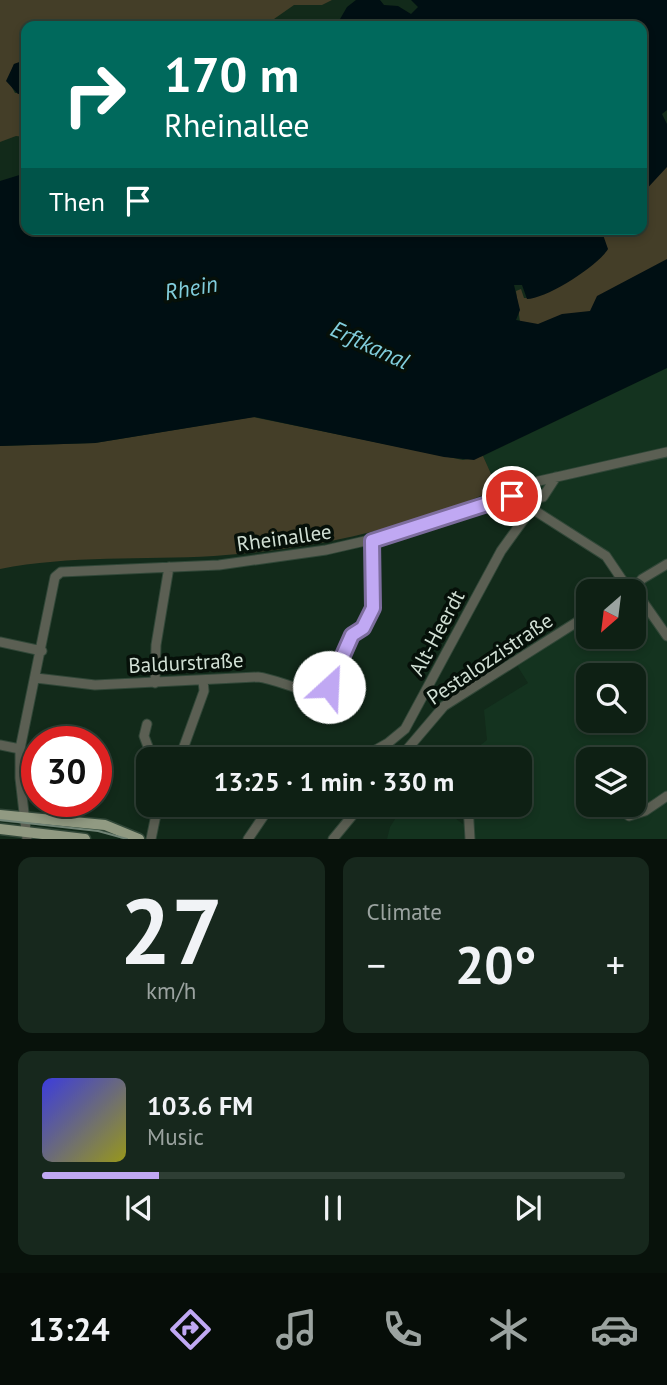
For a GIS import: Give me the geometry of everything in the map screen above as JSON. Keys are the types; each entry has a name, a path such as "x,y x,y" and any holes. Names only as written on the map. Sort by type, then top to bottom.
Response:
{"main road":[{"path":"0,815 21,817"},
{"path":"25,817 105,825 139,839"},
{"path":"0,829 27,836 85,839"}],"street":[{"path":"556,477 667,452"},
{"name":"Rheinallee","path":"42,651 55,577 65,571 237,564 372,541 512,496 532,508"},
{"path":"532,508 606,556 621,579"},
{"name":"Alt-Heerdt","path":"381,747 404,729 501,551 532,508"},
{"name":"Baldurstraße","path":"36,678 95,685 271,678 316,693 326,690 352,635 363,628 373,608 372,541"},
{"path":"642,579 667,564"},
{"path":"155,683 155,658 169,567"},
{"path":"646,611 667,636"},
{"name":"Pestalozzistraße","path":"409,747 444,706 576,623"},
{"path":"0,642 42,651 20,750 21,786"},
{"path":"184,747 204,691 203,680"},
{"path":"147,724 144,736 148,747"},
{"path":"404,729 416,738"},
{"path":"0,745 20,750"},
{"path":"646,810 667,796"},
{"path":"0,829 20,827 25,817"},
{"path":"25,817 27,836"},
{"path":"151,839 156,817"},
{"path":"248,839 263,817"},
{"path":"333,839 350,817"},
{"path":"469,817 470,839"}],"shaded area":[{"path":"0,0 332,0 322,5 294,5 271,21 21,21 21,63 14,64 8,80 15,93 21,93 21,136 0,142"},
{"path":"667,163 667,279 607,309 521,330 516,291 521,289 524,298 529,298 602,235 647,235 647,180"},
{"path":"667,368 667,839 470,839 469,817 532,817 532,747 478,747 487,740 484,710 528,683 515,662 576,623 576,649 646,649 646,579 625,579 607,554 507,489 496,485 483,456"},
{"path":"253,417 463,460 483,456 496,485 487,488 490,492 424,517 320,543 214,556 80,560 0,569 0,446 95,443"},
{"path":"396,817 453,817 467,827 467,839 387,839"}],"water":[{"path":"356,0 380,0 384,5 398,6 411,14 418,7 411,0 667,0 667,110 662,114 667,124 667,167 647,189 647,21 339,21 347,7"},
{"path":"21,61 21,94 18,94 6,81 14,64"},
{"path":"21,175 21,235 603,235 608,249 594,264 571,280 546,294 527,299 522,285 514,285 520,310 516,320 538,324 562,314 590,311 597,296 667,259 667,368 474,460 444,457 255,417 95,443 0,446 0,181"}],"tram line":[{"path":"0,820 98,831 127,839"}],"route":[{"path":"329,687 352,635 363,628 373,608 375,595 372,541 417,529 512,496"}],"water label":[{"name":"Rhein","path":"191,288"},
{"name":"Erftkanal","path":"370,345"}]}
